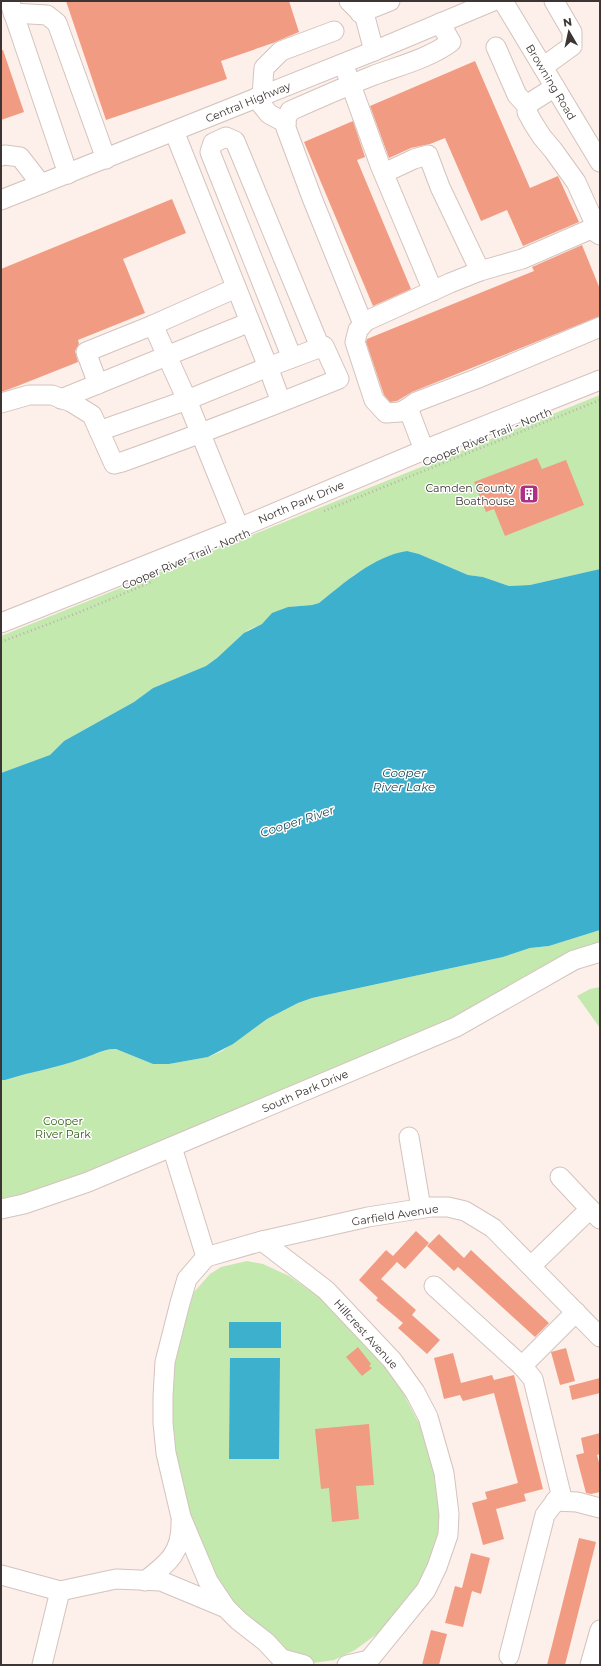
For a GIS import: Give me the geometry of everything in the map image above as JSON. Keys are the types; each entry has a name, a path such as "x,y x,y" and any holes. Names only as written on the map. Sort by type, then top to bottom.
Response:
{"street":[{"path":"355,7 390,1"},
{"name":"Central Highway","path":"1,200 374,51 493,1"},
{"name":"Browning Road","path":"503,1 600,162"},
{"path":"543,67 572,46 572,32 554,1"},
{"path":"11,7 47,15 57,23 106,159"},
{"path":"11,7 68,174"},
{"path":"355,7 365,17 374,51"},
{"path":"363,324 312,198 286,128 286,118 290,111 350,85 432,54 446,46 450,42 440,24"},
{"path":"286,123 269,114 259,97 264,68 281,51 334,31"},
{"path":"496,47 517,96 528,107"},
{"path":"343,63 384,173 433,291"},
{"path":"555,88 528,104 527,112 542,137 576,182 597,228 522,259 480,271 366,321 358,330 355,342 374,400 386,413 400,412 416,402 476,379 600,327"},
{"path":"174,131 281,402"},
{"path":"292,358 210,152 213,143 226,137 234,141 320,347"},
{"path":"1,156 5,155 20,157 41,184"},
{"path":"384,173 414,159 428,156 440,187 480,271"},
{"path":"98,384 86,352 153,325 236,288"},
{"path":"61,399 250,322"},
{"path":"153,325 187,400 239,528"},
{"path":"1,403 29,395 52,395 72,402 92,415 99,431 114,464 201,434 339,379 324,346 187,400 99,431"},
{"name":"North Park Drive","path":"1,623 239,528 424,450 600,380"},
{"path":"408,408 424,450"},
{"name":"South Park Drive","path":"1,1209 24,1204 88,1182 456,1027 574,960 600,952"},
{"path":"409,1136 421,1208"},
{"path":"145,1581 170,1560 178,1548 182,1535 181,1518 166,1453 163,1396 165,1362 187,1279 206,1257 172,1147"},
{"path":"531,1266 595,1214 560,1177"},
{"name":"Garfield Avenue","path":"206,1257 262,1241 368,1217 421,1208 448,1207 465,1211 493,1228 600,1337"},
{"name":"Hillcrest Avenue","path":"262,1241 326,1290 392,1360 415,1392 428,1417 444,1473 449,1514 448,1535 437,1567 426,1590 370,1662"},
{"path":"434,1286 522,1366 533,1379 561,1494 546,1515 509,1656"},
{"path":"522,1366 576,1312"},
{"path":"555,1501 577,1502 600,1508"},
{"path":"181,1518 208,1581 226,1608 266,1642 284,1662 304,1665"},
{"path":"1,1575 60,1591 116,1579 161,1581 226,1608"},
{"path":"42,1665 60,1591"},
{"path":"590,1665 600,1630"},
{"path":"347,1665 370,1662"}],"path":[{"name":"Cooper River Trail - North","path":"323,512 600,400"},
{"name":"Cooper River Trail - North","path":"1,642 80,612 151,582"}],"green space":[{"path":"600,395 600,569 530,585 509,586 483,577 468,575 419,554 407,551 377,562 354,575 319,603 288,607 262,624 248,630 206,666 153,688 134,702 64,741 51,755 1,773 1,636"},
{"name":"Cooper River Park","path":"600,930 600,952 520,990 1,1209 1,1080 62,1065 112,1049 116,1049 153,1064 169,1064 208,1057 222,1051 267,1019 298,1003 312,998 503,957 530,948 549,946"},
{"path":"600,987 600,1028 577,996 590,989"},
{"path":"247,1261 263,1264 289,1276 318,1296 361,1335 392,1371 426,1437 439,1493 440,1522 433,1555 406,1606 381,1631 355,1650 334,1660 313,1663 295,1657 217,1594 184,1506 174,1440 172,1364 194,1292 210,1274 221,1267"}],"water":[{"name":"Cooper River Lake","path":"407,551 419,554 468,575 483,577 509,586 530,585 600,569 600,930 549,946 530,948 503,957 312,998 298,1003 267,1019 233,1044 208,1057 169,1064 153,1064 116,1049 112,1049 62,1065 1,1080 1,773 50,755 64,741 134,702 153,688 206,666 244,633 262,624 272,613 288,607 319,603 349,579 371,564 383,558"},
{"path":"229,1322 281,1322 281,1348 229,1348"},
{"path":"230,1358 280,1358 279,1459 229,1459"}],"building":[{"path":"66,1 289,1 299,32 273,43 221,61 227,79 106,120"},
{"path":"1,50 3,50 24,112 1,120"},
{"path":"475,61 530,188 558,176 579,222 523,246 507,210 481,221 445,138 430,144 411,148 389,158 370,106"},
{"path":"353,121 365,157 357,160 411,289 373,306 304,142"},
{"path":"172,199 186,233 123,259 145,313 78,340 79,344 75,351 78,362 1,392 1,269"},
{"path":"582,245 600,289 600,316 412,392 397,401 390,402 384,395 366,342 367,339 534,271 532,267"},
{"name":"Camden County Boathouse","path":"537,458 542,469 566,460 584,505 505,536 494,509 486,512 474,482"},
{"path":"416,1231 429,1243 405,1269 397,1262 381,1279 416,1310 412,1315 440,1340 427,1354 398,1328 403,1323 376,1300 378,1298 359,1280 386,1250 393,1256"},
{"path":"439,1234 464,1258 471,1250 549,1323 535,1337 458,1267 454,1271 427,1246"},
{"path":"358,1347 371,1364 369,1366 372,1368 362,1376 346,1357"},
{"path":"566,1348 575,1381 560,1385 551,1352"},
{"path":"453,1353 461,1383 492,1375 494,1380 514,1375 543,1489 524,1494 526,1501 496,1509 504,1539 483,1545 472,1503 487,1499 485,1492 518,1483 494,1393 463,1401 460,1395 444,1399 434,1358"},
{"path":"600,1378 600,1393 572,1400 569,1386"},
{"path":"369,1424 374,1485 356,1486 359,1519 332,1522 329,1488 321,1489 315,1429"},
{"path":"600,1433 600,1454 597,1455 600,1466 600,1492 591,1494 586,1493 576,1455 584,1453 581,1438"},
{"path":"579,1538 596,1542 565,1665 547,1665"},
{"path":"471,1553 490,1558 481,1594 472,1591 463,1627 445,1623 455,1586 462,1588"},
{"path":"431,1630 447,1634 439,1665 422,1665"}],"place":[{"name":"Camden County Boathouse","path":"529,494"}],"water label":[{"name":"Cooper River","path":"297,821"}]}
